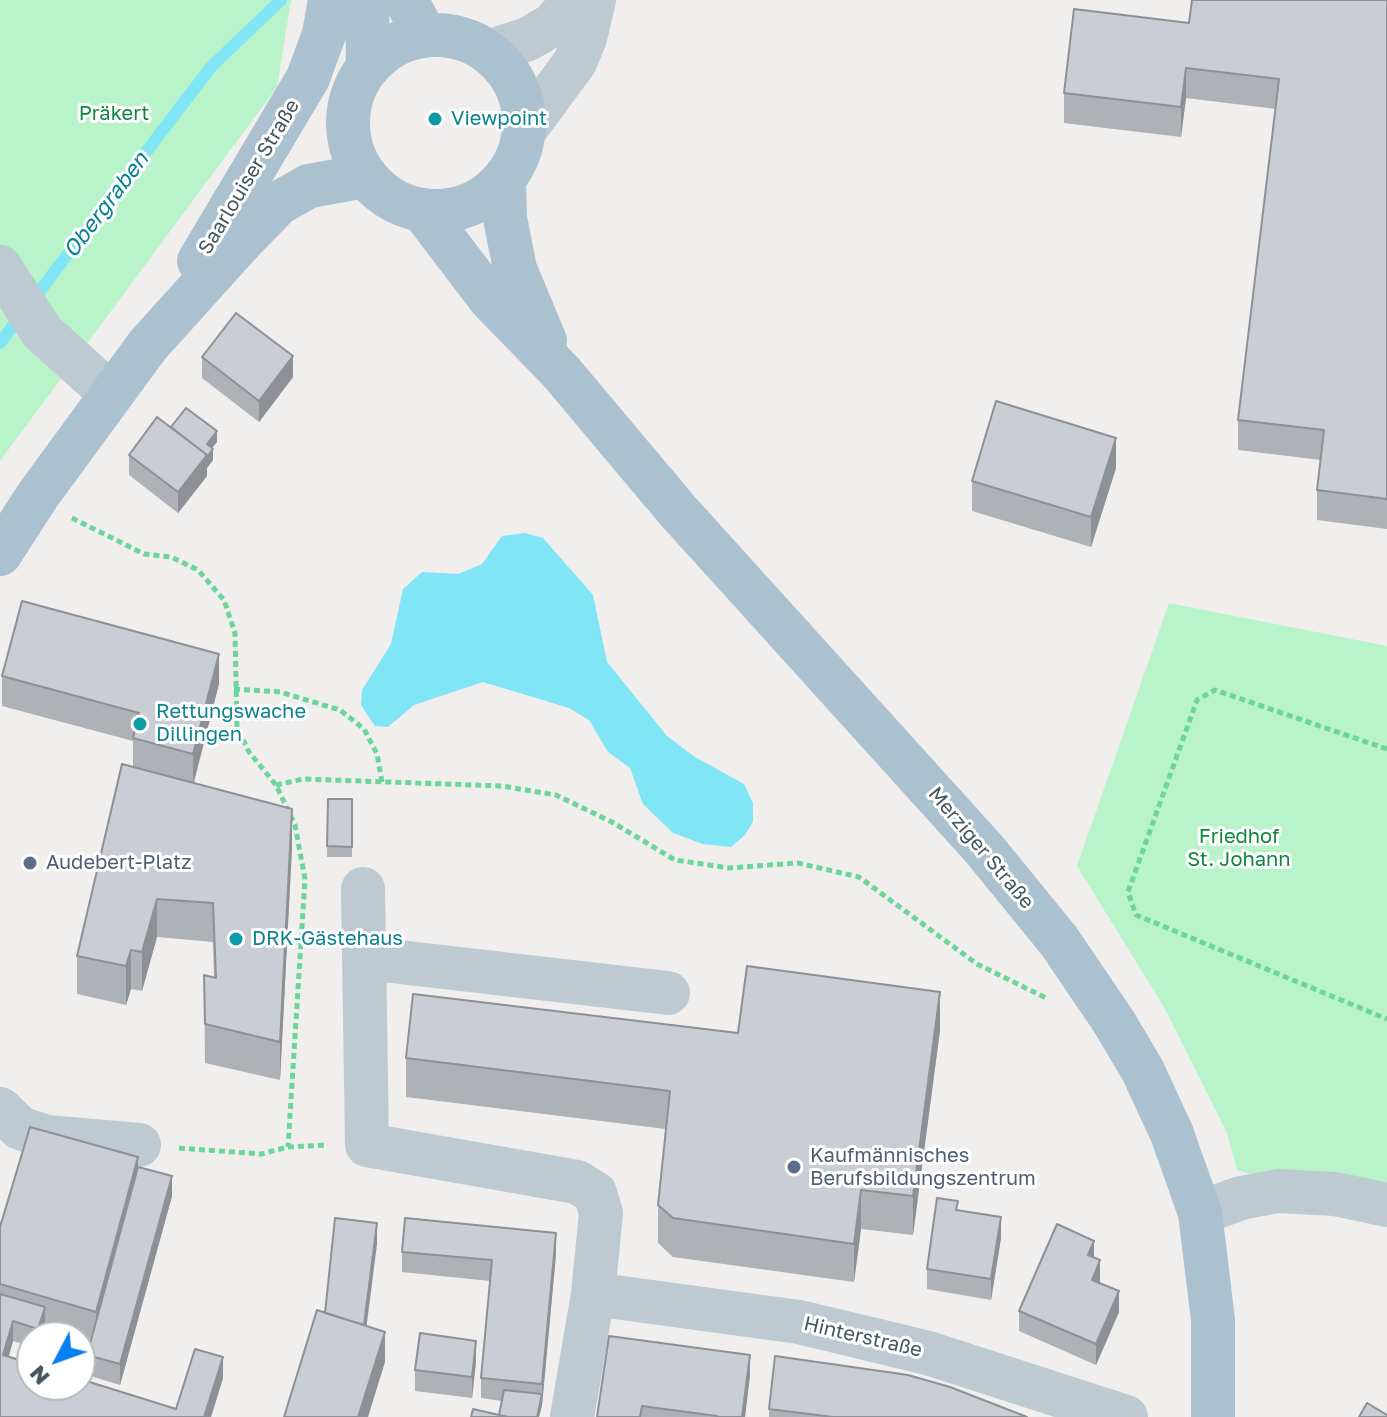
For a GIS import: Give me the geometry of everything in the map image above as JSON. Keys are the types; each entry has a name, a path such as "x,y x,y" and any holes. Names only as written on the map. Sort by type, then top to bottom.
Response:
{"main road":[{"name":"Saarlouiser Straße","path":"148,345 308,78 324,34 330,0"},
{"path":"367,0 368,65"},
{"path":"416,17 488,52 507,71 520,94 525,130 518,157 504,181 480,200 453,211 423,211 400,205 357,157 352,93 368,65 394,46 416,17"},
{"name":"Saarlouiser Straße","path":"0,554 38,495 148,345 279,203 357,157"},
{"name":"Merziger Straße","path":"504,181 505,218 515,269 536,324 561,372"},
{"name":"Merziger Straße","path":"423,211 490,299 561,372 677,510 984,849 1059,941 1114,1022 1143,1071 1166,1122 1200,1213 1213,1320 1213,1417"}],"street":[{"path":"488,52 528,39 552,25 575,0"},
{"path":"525,130 575,62 585,38 594,0"},
{"path":"6,276 42,332 111,394"},
{"path":"363,889 367,1145 577,1182 595,1193 601,1213 593,1294 572,1417"},
{"path":"365,958 668,993"},
{"path":"0,1109 20,1128 47,1137 139,1145"},
{"path":"1200,1213 1241,1198 1278,1191 1335,1194 1387,1205"},
{"name":"Hinterstraße","path":"593,1294 799,1322 928,1353 1126,1417"}],"path":[{"path":"38,495 90,530 144,554 171,557 198,570 224,600 235,633 237,727 249,752 276,785 295,825 305,879 288,1147"},
{"path":"234,689 280,692 340,710 364,729 377,754 382,782"},
{"path":"1387,749 1215,690 1197,700 1128,892 1136,915 1387,1019"},
{"path":"276,785 303,779 502,786 556,795 612,822 675,860 729,868 798,863 859,877 977,964 1032,993 1114,1022"},
{"path":"139,1145 261,1154 288,1147 367,1145"}],"green space":[{"name":"Präkert","path":"0,0 291,0 277,87 0,461"},
{"name":"Friedhof St. Johann","path":"1169,603 1387,646 1387,1212 1237,1170 1227,1133 1164,1007 1077,866"}],"water":[{"path":"525,533 543,538 593,595 607,662 667,736 695,757 744,784 753,803 753,822 745,835 731,847 703,844 673,833 643,804 630,768 608,752 589,720 569,708 483,682 414,705 388,727 375,726 361,705 362,690 391,644 403,589 422,572 458,574 482,564 502,536"}],"building":[{"path":"1192,0 1387,0 1387,499 1317,490 1324,430 1238,420 1279,79 1186,68 1181,107 1064,93 1074,9 1189,23"},
{"path":"236,313 293,356 259,401 202,357"},
{"path":"996,401 1116,438 1091,517 972,481"},
{"path":"186,408 217,431 207,444 213,449 207,457 171,427"},
{"path":"157,417 207,455 178,492 129,455"},
{"name":"Rettungswache Dillingen","path":"22,601 219,654 193,754 133,738 139,713 2,676"},
{"name":"DRK-Gästehaus","path":"122,764 292,809 280,1042 205,1024 204,975 216,978 213,903 157,899 142,952 131,950 126,966 77,956"},
{"path":"328,799 352,799 352,847 327,846"},
{"name":"Kaufmännisches Berufsbildungszentrum","path":"747,966 940,992 913,1196 861,1190 854,1244 673,1218 658,1205 670,1091 406,1058 413,994 738,1033"},
{"path":"30,1127 138,1157 96,1312 0,1284 0,1227"},
{"path":"138,1167 172,1176 120,1364 96,1357 96,1322"},
{"path":"937,1198 958,1201 956,1210 1001,1217 991,1279 927,1269"},
{"path":"335,1218 377,1223 364,1325 325,1313"},
{"path":"405,1218 556,1233 542,1384 481,1378 492,1260 402,1252"},
{"path":"1057,1224 1094,1241 1088,1255 1100,1260 1092,1280 1119,1291 1096,1344 1019,1311"},
{"path":"0,1294 45,1307 41,1321 13,1321 3,1355 16,1359 16,1401 96,1401 96,1384 176,1409 195,1349 223,1357 204,1417 0,1417"},
{"path":"317,1310 385,1332 358,1417 284,1417"},
{"path":"420,1333 476,1341 472,1377 415,1370"},
{"path":"609,1336 750,1355 742,1417 717,1417 642,1406 640,1417 597,1417"},
{"path":"775,1356 908,1375 950,1387 1027,1417 833,1417 769,1409"},
{"path":"504,1390 542,1394 537,1417 499,1415"},
{"path":"1367,1403 1387,1415 1387,1417 1359,1417"},
{"path":"473,1409 508,1417 471,1417"}],"waterway":[{"name":"Obergraben","path":"0,343 211,67 281,0"}],"place":[{"name":"Viewpoint","path":"435,119"},
{"name":"Rettungswache Dillingen","path":"140,724"},
{"name":"Audebert-Platz","path":"30,863"},
{"name":"DRK-Gästehaus","path":"236,939"},
{"name":"Kaufmännisches Berufsbildungszentrum","path":"794,1167"}]}
